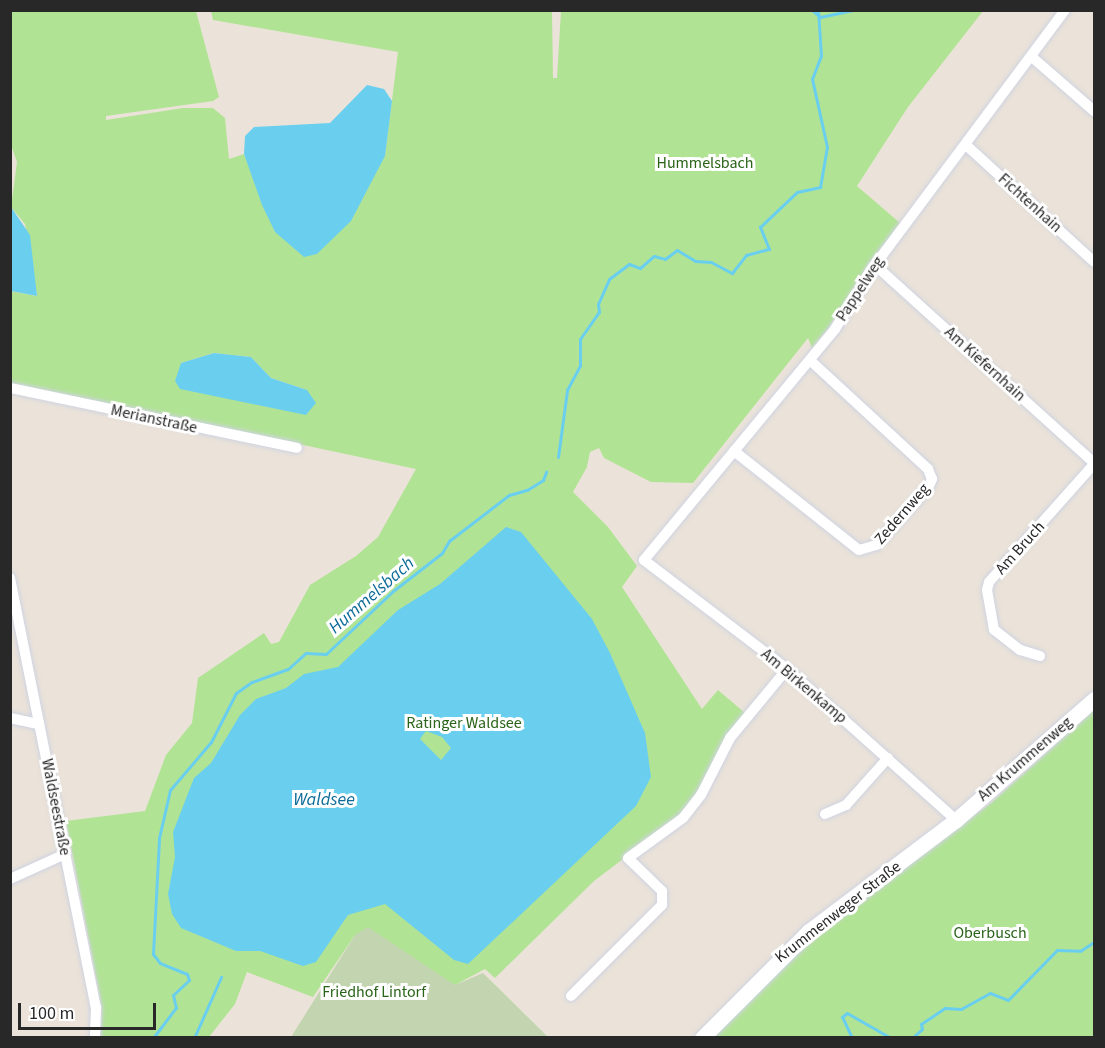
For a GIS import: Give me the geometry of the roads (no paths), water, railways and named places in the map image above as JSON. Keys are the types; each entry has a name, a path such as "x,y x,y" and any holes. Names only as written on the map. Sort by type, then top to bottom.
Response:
{"main road":[{"name":"Am Krummenweg","path":"956,820 1095,699"},
{"name":"Krummenweger Straße","path":"702,1038 809,931 956,820"}],"street":[{"name":"Pappelweg","path":"644,560 835,329 875,265 1033,58 1065,10"},
{"path":"1033,58 1095,111"},
{"name":"Fichtenhain","path":"966,145 1095,262"},
{"name":"Am Kiefernhain","path":"875,265 1095,463"},
{"name":"Zedernweg","path":"734,451 859,550 876,545 928,488 932,479 928,469 810,360"},
{"name":"Merianstraße","path":"10,388 297,448"},
{"name":"Am Bruch","path":"1040,656 1020,650 994,630 987,590 1095,463"},
{"name":"Am Birkenkamp","path":"644,560 787,669 956,820"},
{"name":"Waldseestraße","path":"10,578 96,1006 95,1038"},
{"path":"571,996 662,905 662,891 628,858 683,818 701,795 730,738 787,669"},
{"path":"10,718 39,724"},
{"path":"825,814 846,805 888,758"},
{"path":"10,879 65,854"}],"water":[{"path":"367,85 384,89 392,101 385,156 351,221 317,254 304,257 275,232 262,205 244,154 245,136 254,127 330,123"},
{"path":"11,207 30,235 37,296 11,291"},
{"path":"214,353 251,357 271,378 307,390 316,403 306,415 180,389 175,381 181,363"},
{"name":"Waldsee","path":"506,527 521,532 592,619 610,653 645,733 651,777 636,806 468,964 454,960 385,904 348,915 316,962 303,966 260,951 236,951 181,928 172,914 168,894 175,857 173,832 194,778 211,763 240,715 256,699 286,688 304,674 338,667 398,610 440,584","holes":["426,731 442,737 451,748 441,760 420,739"]}],"waterway":[{"path":"812,10 820,17 854,10"},
{"name":"Hummelsbach","path":"558,457 567,390 580,366 580,339 599,312 598,304 609,279 629,264 640,268 654,256 665,259 677,250 695,261 711,262 732,273 746,255 769,249 760,227 797,192 820,187 827,147 812,79 821,56 818,10"},
{"name":"Hummelsbach","path":"153,1038 176,1008 173,995 189,980 187,974 160,963 153,954 159,838 170,790 211,742 236,693 252,682 288,669 306,653 326,654 393,591 442,553 449,541 509,495 527,490 543,480 546,472"},
{"path":"912,1038 922,1029 921,1024 945,1008 961,1009 990,993 1008,1000 1057,950 1080,951 1094,942"},
{"path":"194,1038 221,977"},
{"path":"852,1038 842,1017 847,1013 891,1038"}],"park label":[{"name":"Ratinger Waldsee","path":"464,723"},
{"name":"Oberbusch","path":"990,933"},
{"name":"Friedhof Lintorf","path":"374,992"}]}
